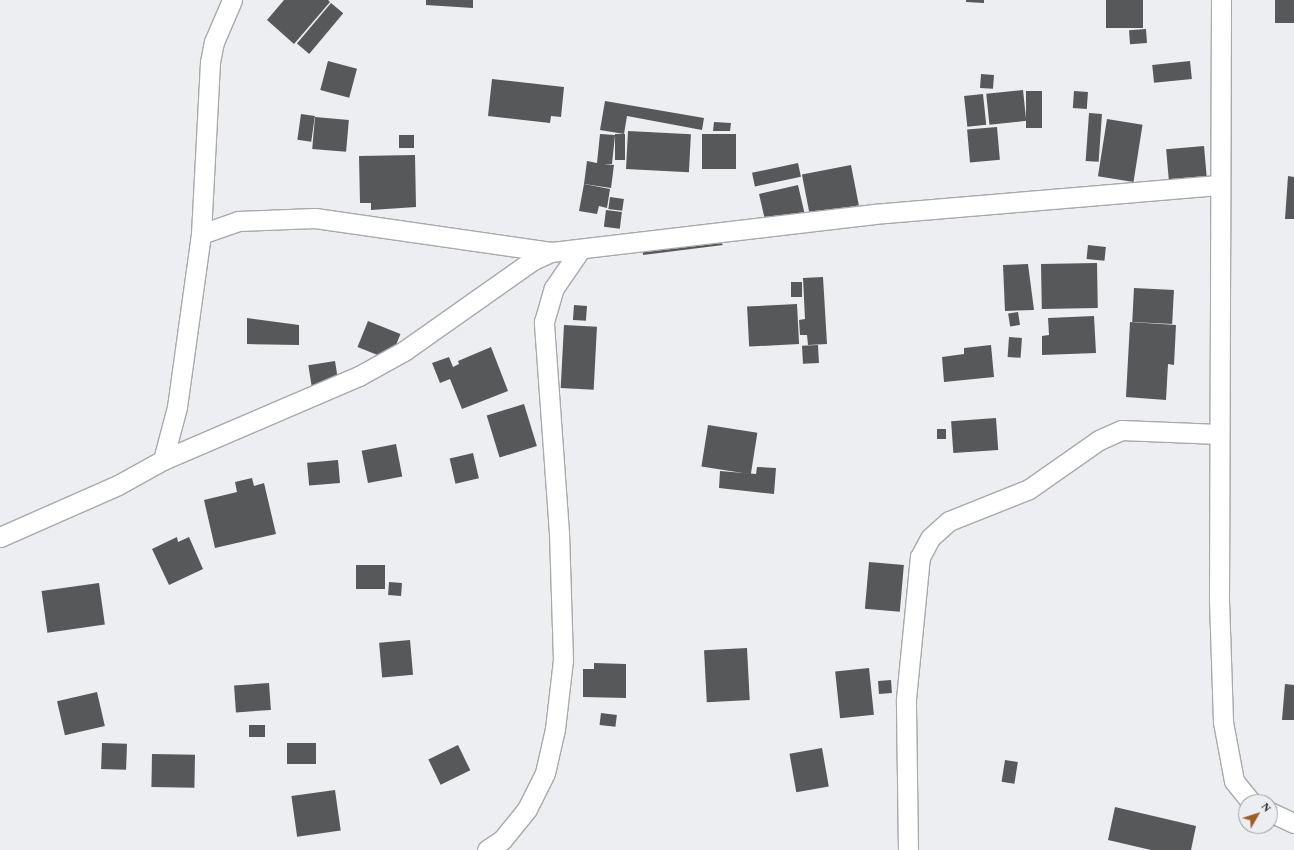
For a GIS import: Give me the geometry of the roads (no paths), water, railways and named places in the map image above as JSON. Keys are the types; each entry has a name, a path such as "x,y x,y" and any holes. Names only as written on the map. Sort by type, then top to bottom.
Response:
{"street":[{"path":"163,460 177,407 201,234 210,62 214,42 232,0"},
{"path":"1221,0 1218,185 1218,434 1223,722 1234,782 1244,794"},
{"path":"201,234 238,221 315,218 551,252 580,250 874,214 1218,185"},
{"path":"487,850 502,840 528,809 545,773 555,729 562,636 559,533 544,322 554,288 580,250"},
{"path":"0,537 118,485 163,460 359,376 404,351 533,260 551,252"},
{"path":"908,850 906,699 920,557 930,538 949,521 1029,489 1099,440 1121,430 1218,434"},
{"path":"1278,816 1294,823"}]}
